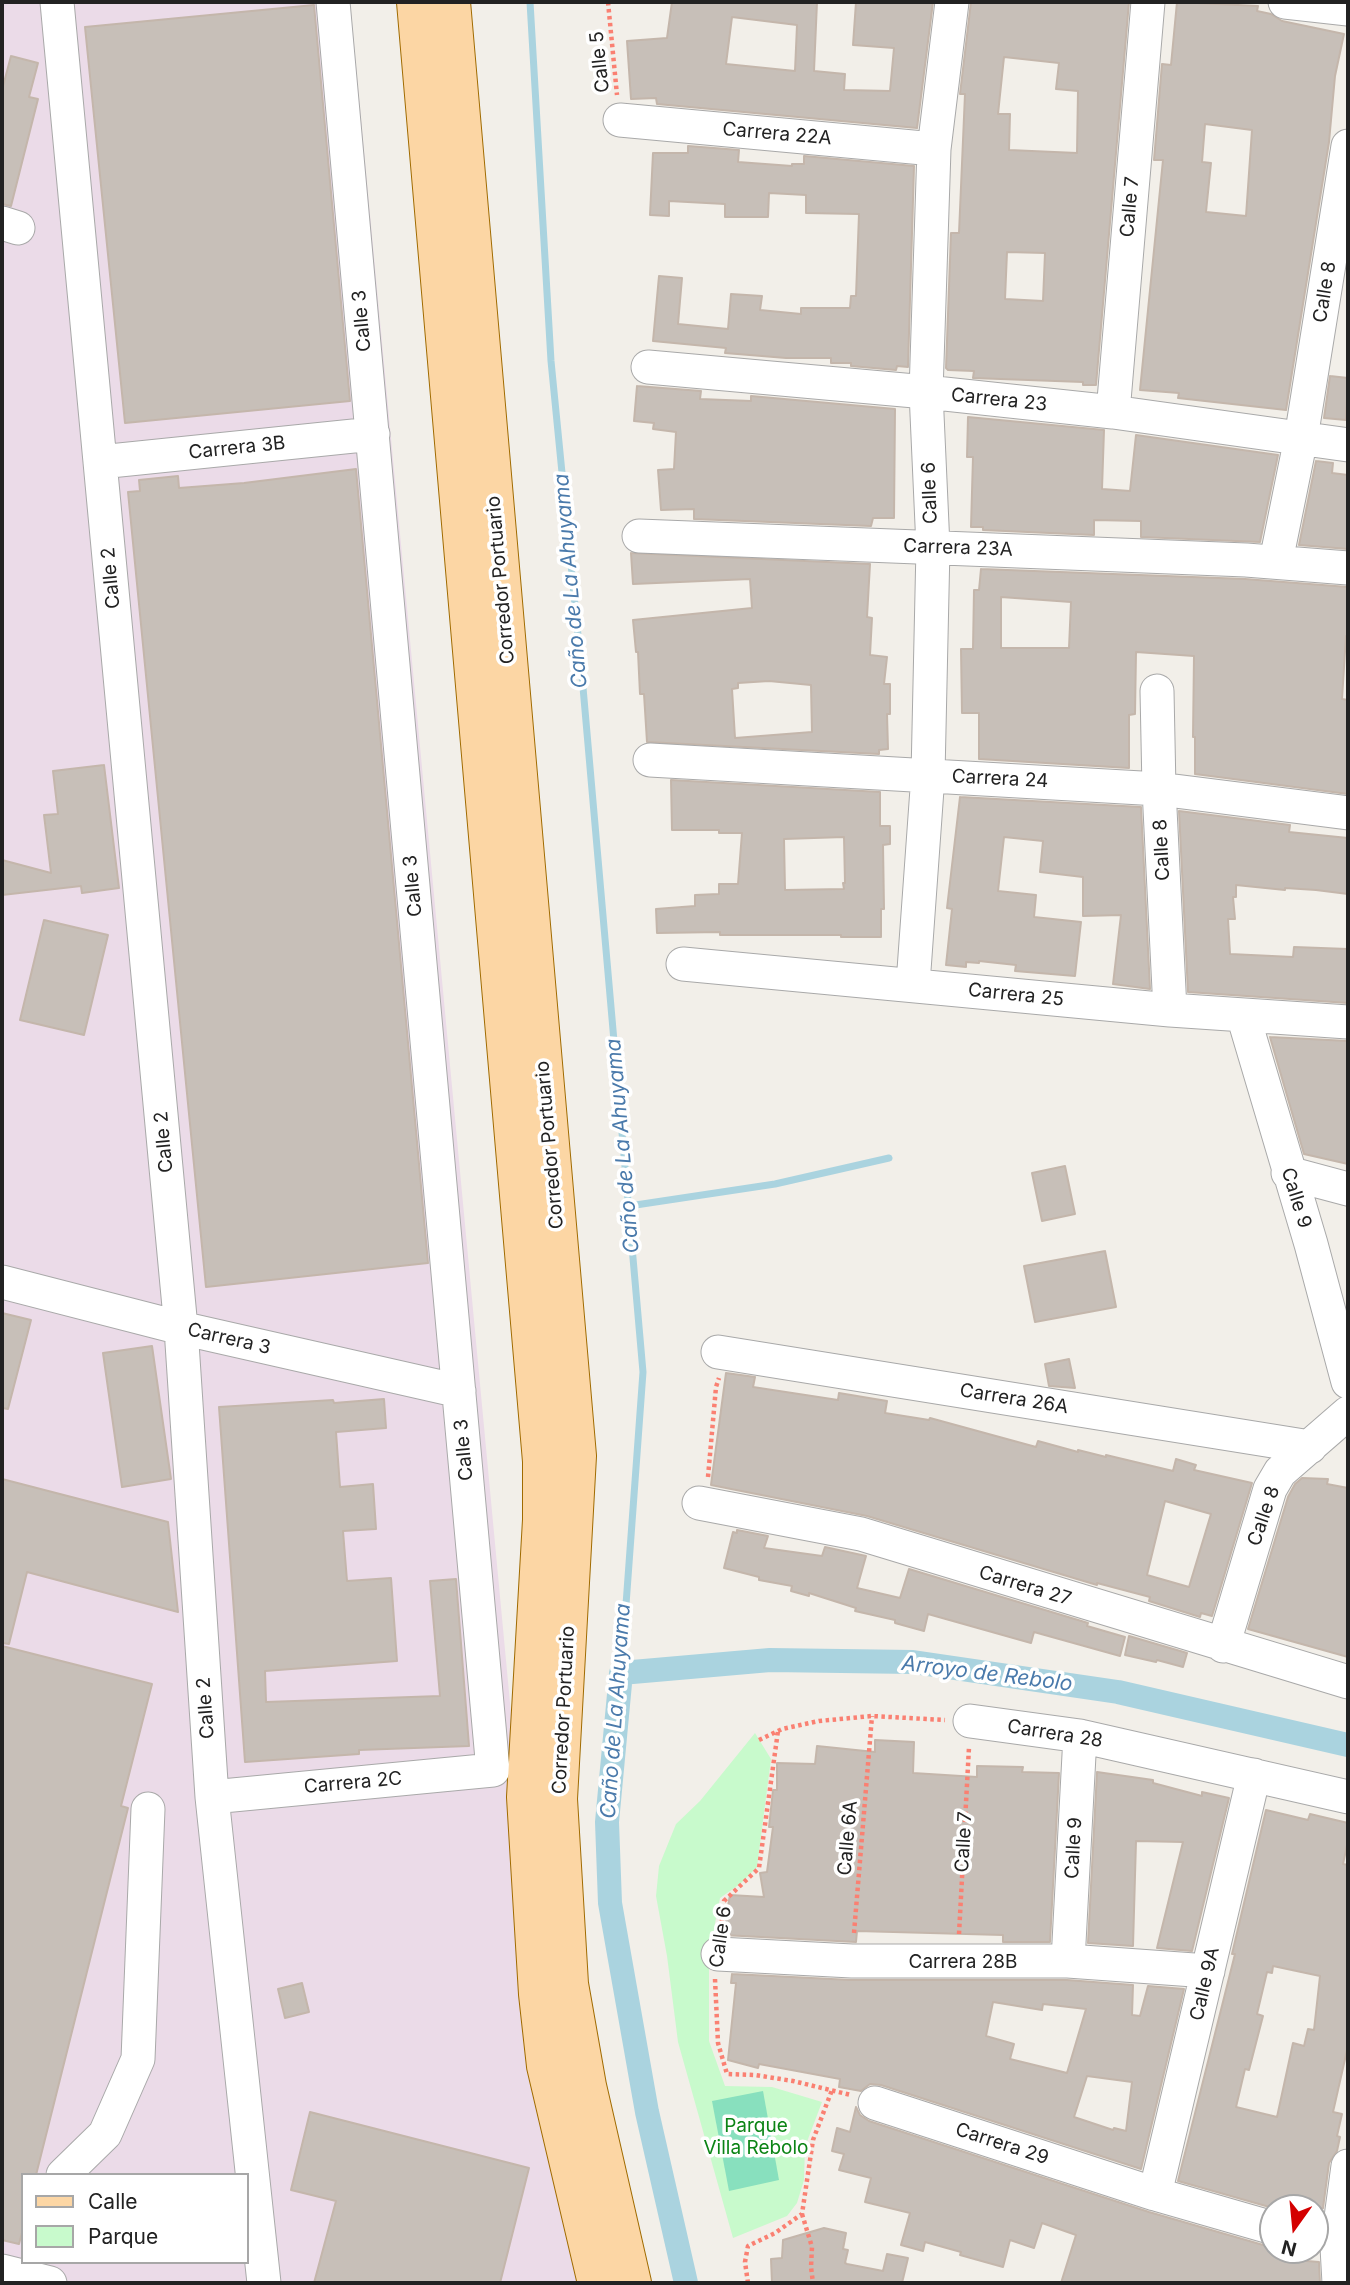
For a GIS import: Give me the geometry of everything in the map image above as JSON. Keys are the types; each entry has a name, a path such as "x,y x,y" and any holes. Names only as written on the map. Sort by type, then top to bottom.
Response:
{"main road":[{"name":"Corredor Portuario","path":"416,2 542,1461 542,1520 526,1778 538,1994 546,2066 597,2283"},
{"name":"Corredor Portuario","path":"451,2 577,1457 574,1540 526,1778 569,1984 587,2086 632,2283"}],"street":[{"name":"Calle 2","path":"57,2 181,1328 212,1797 264,2283"},
{"name":"Calle 3","path":"333,2 459,1391 526,1778"},
{"name":"Calle 6","path":"913,984 928,775 933,547 926,392 934,149 953,2"},
{"name":"Calle 7","path":"1113,412 1148,2"},
{"path":"1285,2 1348,9"},
{"name":"Carrera 22A","path":"620,120 934,149"},
{"name":"Calle 8","path":"1301,439 1348,146"},
{"name":"Carrera 23","path":"648,368 926,392 1113,412 1348,445"},
{"name":"Carrera 3B","path":"100,462 373,434"},
{"path":"1276,561 1301,439"},
{"name":"Carrera 23A","path":"639,536 1276,561 1348,568"},
{"name":"Calle 8","path":"1157,691 1158,789 1170,1010"},
{"name":"Carrera 24","path":"650,760 1158,789 1348,813"},
{"name":"Carrera 25","path":"683,964 1170,1010 1348,1022"},
{"name":"Calle 9","path":"1243,1015 1311,1244 1348,1382"},
{"path":"1288,1173 1348,1189"},
{"name":"Carrera 3","path":"2,1282 181,1328 459,1391"},
{"name":"Carrera 26A","path":"723,1352 1310,1447"},
{"name":"Calle 8","path":"1223,1646 1270,1489 1280,1472 1348,1413"},
{"name":"Carrera 27","path":"708,1505 861,1534 1348,1682"},
{"name":"Carrera 28","path":"970,1721 1080,1736 1348,1797"},
{"name":"Calle 9","path":"1068,1961 1080,1736"},
{"name":"Calle 9A","path":"1155,2194 1254,1775"},
{"name":"Carrera 2C","path":"212,1797 526,1778"},
{"path":"65,2173 105,2134 138,2059 148,1809"},
{"name":"Carrera 28B","path":"718,1954 852,1961 1068,1961 1208,1971"},
{"name":"Carrera 29","path":"875,2103 1155,2194 1259,2224"},
{"path":"1339,2283 1334,2247 1348,2166"}],"path":[{"name":"Calle 5","path":"608,2 620,120"},
{"path":"708,1505 710,1445 723,1352"},
{"path":"759,1740 778,1731 818,1721 872,1716 970,1721"},
{"name":"Calle 6A","path":"852,1961 872,1716"},
{"name":"Calle 7","path":"957,1963 970,1721"},
{"name":"Calle 6","path":"778,1731 759,1868 724,1901 715,2002 718,2043 727,2074 768,2077 832,2090"},
{"path":"813,2283 812,2247 802,2214 813,2140 832,2090 875,2103"},
{"path":"748,2283 745,2262 748,2246 802,2214"}],"shaded area":[{"path":"2,2 350,2 512,1724 507,1805 513,1869 582,2283 2,2283"}],"green space":[{"name":"Parque Villa Rebolo","path":"755,1733 771,1759 757,1867 740,1884 720,1898 709,1954 709,2041 725,2086 772,2087 822,2102 805,2147 804,2180 797,2203 787,2216 733,2238 678,2042 656,1896 659,1866 676,1824 700,1801"},
{"path":"763,2091 779,2180 729,2191 712,2101"}],"building":[{"path":"672,2 817,2 814,71 845,74 844,90 890,91 894,48 853,45 856,2 933,2 917,128 657,104 656,98 631,99 627,41 667,38","holes":["732,17 797,25 795,71 726,64"]},
{"path":"971,2 1129,2 1096,385 1083,385 1083,382 973,378 974,371 946,368 951,233 959,233 965,94 960,94","holes":["1004,57 1059,63 1056,89 1078,91 1077,153 1009,150 1010,114 998,114","1007,252 1045,253 1043,301 1005,299"]},
{"path":"1177,2 1258,6 1257,11 1271,14 1282,21 1344,34 1335,76 1329,142 1286,410 1178,398 1179,393 1140,390 1163,160 1154,160 1162,64 1171,65","holes":["1205,124 1252,130 1246,216 1206,212 1211,163 1202,162"]},
{"path":"314,5 350,401 125,423 85,27"},
{"path":"11,56 38,63 29,97 38,99 11,206 2,204 2,90"},
{"path":"688,146 739,150 738,162 792,166 804,164 804,156 914,166 908,367 897,366 896,370 851,366 851,363 831,363 831,358 786,358 725,353 726,348 653,341 659,276 682,278 678,324 728,329 731,294 762,296 760,310 801,314 801,308 850,308 851,296 856,296 859,214 806,213 806,195 769,193 768,217 725,217 725,204 669,201 669,216 650,215 653,153 688,153"},
{"path":"1330,376 1348,378 1346,420 1324,418"},
{"path":"637,386 701,391 700,399 751,401 751,396 895,409 894,518 873,518 871,526 694,519 694,509 661,510 658,470 674,469 676,432 653,429 654,423 634,421"},
{"path":"968,417 1104,430 1102,489 1130,491 1136,435 1278,455 1260,542 1141,537 1141,521 1094,520 1094,535 983,530 983,527 971,527 973,457 967,457"},
{"path":"1316,461 1333,463 1332,473 1348,475 1348,549 1299,545"},
{"path":"356,469 428,1263 206,1287 128,492 140,491 139,480 178,476 179,488"},
{"path":"631,553 870,564 867,617 872,618 870,655 887,657 884,684 890,684 888,749 879,750 879,754 647,742 644,694 640,694 633,620 752,608 750,579 633,584","holes":["769,681 811,685 812,732 735,738 732,689 738,688 738,683"]},
{"path":"981,569 1245,579 1348,587 1348,636 1342,699 1348,700 1348,794 1195,774 1194,656 1136,652 1135,714 1129,715 1129,768 979,759 979,713 962,713 961,649 973,649 974,590 979,590","holes":["1001,597 1071,602 1069,648 1001,648"]},
{"path":"104,765 119,888 82,893 81,886 2,895 2,860 51,873 44,815 58,814 53,771"},
{"path":"671,780 880,792 880,826 890,826 890,844 883,845 884,909 881,909 881,937 720,935 720,932 657,933 656,909 695,906 695,895 719,894 719,884 738,884 742,833 672,830","holes":["844,837 844,889 785,890 784,839"]},
{"path":"960,797 1141,807 1150,989 1113,984 1121,915 1083,916 1083,877 1040,872 1043,841 1004,837 998,891 1036,895 1034,917 1081,922 1075,976 1015,971 1016,965 979,961 966,962 966,967 946,965 952,909 947,908"},
{"path":"1179,811 1290,825 1289,832 1348,838 1348,894 1236,885 1236,897 1233,897 1235,919 1228,919 1230,954 1293,957 1294,947 1348,949 1348,1003 1188,992"},
{"path":"44,920 108,935 84,1035 20,1020"},
{"path":"1270,1037 1348,1041 1348,1164 1304,1154"},
{"path":"1065,1166 1075,1214 1042,1221 1032,1173"},
{"path":"1105,1251 1116,1307 1035,1322 1024,1266"},
{"path":"2,1313 31,1320 8,1409 2,1408"},
{"path":"152,1346 171,1479 122,1487 103,1353"},
{"path":"1069,1359 1075,1388 1049,1386 1045,1364"},
{"path":"726,1373 755,1377 753,1387 838,1400 839,1393 887,1401 885,1413 930,1418 1036,1447 1038,1441 1173,1471 1176,1459 1196,1465 1194,1470 1252,1483 1212,1616 1201,1613 1200,1617 1149,1601 1150,1597 1097,1585 867,1516 711,1485","holes":["1165,1501 1211,1514 1189,1587 1147,1575"]},
{"path":"384,1399 386,1428 336,1432 340,1487 373,1484 376,1529 343,1531 347,1581 391,1578 397,1661 265,1671 266,1702 440,1696 430,1581 456,1579 469,1746 359,1750 359,1754 245,1762 219,1407"},
{"path":"1302,1478 1328,1479 1327,1484 1348,1488 1348,1657 1248,1629 1288,1497"},
{"path":"2,1479 168,1522 178,1612 27,1572 9,1644 2,1643"},
{"path":"737,1530 768,1536 764,1548 822,1556 825,1547 866,1556 857,1588 900,1598 909,1569 1088,1623 1087,1626 1125,1637 1120,1656 1034,1632 1031,1643 928,1614 924,1631 895,1623 895,1620 855,1611 856,1608 809,1593 809,1596 791,1591 792,1586 759,1580 759,1577 724,1568 733,1532 737,1533"},
{"path":"1129,1636 1187,1653 1183,1667 1125,1655"},
{"path":"2,1646 152,1684 121,1806 128,1808 37,2173 21,2173 19,2244 2,2240"},
{"path":"875,1740 914,1742 913,1773 977,1777 977,1766 1023,1767 1022,1772 1059,1773 1050,1942 1003,1942 1003,1935 857,1931 856,1942 723,1935 730,1895 764,1897 760,1873 767,1872 773,1827 769,1827 773,1790 777,1790 777,1763 815,1764 817,1746 875,1752"},
{"path":"1097,1772 1153,1780 1153,1783 1202,1796 1202,1792 1229,1798 1192,1951 1157,1948 1183,1842 1136,1841 1133,1946 1088,1943"},
{"path":"1266,1810 1308,1820 1310,1814 1348,1823 1348,1841 1343,1864 1348,1865 1348,2046 1333,2112 1342,2114 1337,2136 1340,2137 1337,2151 1329,2163 1325,2194 1259,2194 1259,2204 1178,2181 1235,1954 1232,1954","holes":["1273,1966 1320,1976 1314,2030 1308,2029 1304,2046 1293,2043 1277,2117 1236,2107 1245,2069 1249,2070 1263,2016 1257,2014 1267,1972 1272,1973"]},
{"path":"732,1974 851,1980 1067,1980 1133,1985 1132,2015 1140,2016 1148,1986 1184,1989 1141,2169 881,2085 870,2084 861,2091 839,2087 840,2079 759,2064 758,2068 728,2060 736,1983 731,1983","holes":["993,2002 1042,2010 1043,2004 1086,2009 1067,2073 1010,2059 1014,2044 986,2036","1087,2076 1132,2082 1126,2131 1113,2130 1074,2117"]},
{"path":"302,1983 309,2012 285,2018 278,1989"},
{"path":"856,2107 860,2115 869,2121 1149,2212 1259,2244 1259,2264 1319,2264 1320,2283 1061,2283 1076,2235 1042,2223 1034,2248 1010,2240 1003,2267 925,2242 923,2251 901,2245 910,2213 865,2202 871,2178 839,2170 844,2154 832,2151 837,2128 850,2132"},
{"path":"310,2112 529,2168 500,2283 314,2283 336,2201 291,2190"},
{"path":"824,2228 846,2233 843,2249 848,2250 847,2264 883,2271 887,2254 908,2258 902,2283 772,2283 771,2259 782,2258 783,2240"}],"waterway":[{"name":"Caño de La Ahuyama","path":"530,2 551,361 582,676 643,1372 621,1673"},
{"path":"629,1206 775,1184 889,1158"},
{"name":"Arroyo de Rebolo","path":"686,2283 647,2112 610,1903 607,1822 621,1673 770,1660 913,1662 1118,1692 1348,1745"}]}
